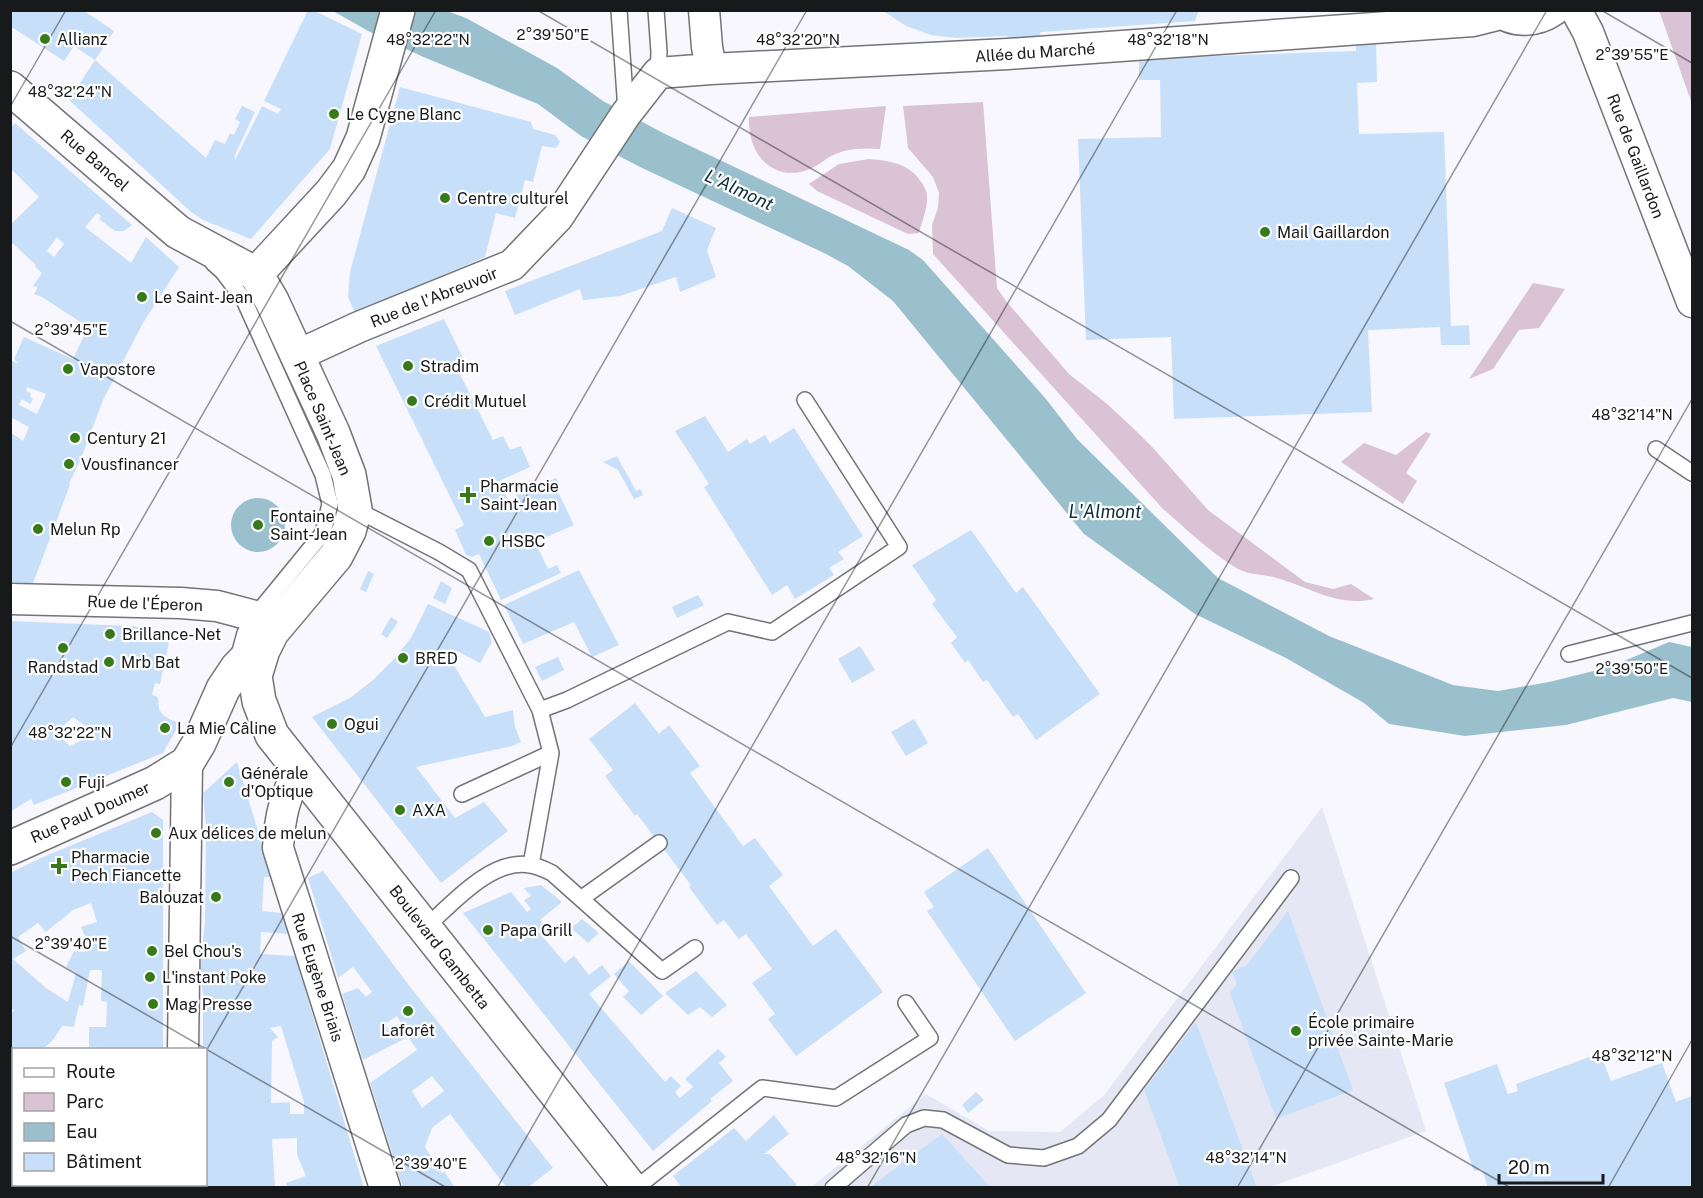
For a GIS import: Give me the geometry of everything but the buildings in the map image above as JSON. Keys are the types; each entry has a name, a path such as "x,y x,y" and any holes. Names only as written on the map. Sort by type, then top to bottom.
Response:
{"main road":[{"path":"178,232 256,274 331,193 349,170 363,138 398,10"},
{"name":"Rue Bancel","path":"10,88 178,232"},
{"name":"Place Saint-Jean","path":"256,274 272,301 333,433 349,475 355,509 350,531 336,556 264,624 263,650 255,676 259,701"},
{"name":"Rue Paul Doumer","path":"10,848 155,783 187,763 200,743 223,689 264,624"},
{"name":"Boulevard Gambetta","path":"259,701 272,735 631,1188"}],"street":[{"path":"658,73 711,69 704,10"},
{"path":"1499,12 1515,19 1530,20 1545,16 1554,10"},
{"name":"Rue de Gaillardon","path":"1576,10 1588,32 1692,302"},
{"name":"Allée du Marché","path":"711,69 1066,50 1473,21 1499,12"},
{"name":"Rue de l'Abreuvoir","path":"296,356 359,327 512,265 558,218 626,114 658,73"},
{"name":"Rue de l'Éperon","path":"10,599 217,606 264,624"},
{"path":"183,1048 187,763"},
{"name":"Rue Eugène Briais","path":"299,767 284,801 279,820 278,848 385,1188"}],"lane":[{"path":"620,10 626,114"},
{"path":"656,10 658,73"},
{"path":"178,232 223,272 244,300 323,475 330,504 323,532 264,624"},
{"path":"540,710 567,700 728,622 772,632 899,547 805,400"},
{"path":"1656,449 1692,473"},
{"path":"355,509 439,552 468,570 540,710 551,753 531,865"},
{"path":"1569,654 1692,623"},
{"path":"237,668 243,692 272,735"},
{"path":"462,794 551,753"},
{"path":"582,898 658,843"},
{"path":"425,928 486,875 510,865 531,865 552,873 662,971 695,948"},
{"path":"832,1188 906,1125 924,1118 943,1120 1008,1155 1044,1158 1078,1146 1109,1120 1291,878"},
{"path":"636,1188 762,1088 836,1098 930,1038 906,1003"}],"shaded area":[{"path":"1322,807 1426,1131 1270,1187 810,1188 926,1094 989,1131 1060,1132 1104,1095"}],"green space":[{"path":"1659,11 1692,11 1692,104 1661,16"},
{"path":"983,102 997,288 1006,301 1069,374 1133,428 1208,510 1305,582 1333,589 1351,584 1374,599 1360,601 1334,598 1273,577 1244,571 1215,553 1162,508 933,254 932,225 938,208 939,193 933,177 908,148 903,106"},
{"path":"886,106 880,149 843,151 810,169 796,173 773,169 764,162 757,153 749,130 749,117"},
{"path":"869,159 899,164 911,171 922,183 927,192 927,201 919,233 908,234 817,191 809,184 839,164"},
{"path":"1533,283 1565,289 1539,328 1519,330 1493,369 1469,379"},
{"path":"1426,432 1431,434 1406,473 1417,481 1403,504 1341,462 1364,443 1396,455"}],"water":[{"name":"L'Almont","path":"333,11 447,11 466,18 557,68 603,101 663,133 909,250 923,260 1046,399 1077,439 1218,578 1329,636 1453,685 1498,691 1549,682 1610,667 1669,642 1692,647 1692,702 1673,698 1566,725 1465,736 1389,724 1364,703 1286,658 1195,614 1084,534 893,301 848,266 640,167 581,136 538,104 421,56 370,32"},
{"path":"258,498 268,500 277,506 283,515 285,525 283,535 277,544 268,550 258,552 248,550 239,544 233,535 231,525 233,515 239,506 248,500"}],"place":[{"name":"Allianz","path":"45,39"},
{"name":"Le Cygne Blanc","path":"334,114"},
{"name":"Centre culturel","path":"445,198"},
{"name":"Mail Gaillardon","path":"1265,232"},
{"name":"Le Saint-Jean","path":"142,297"},
{"name":"Stradim","path":"408,366"},
{"name":"Vapostore","path":"68,369"},
{"name":"Crédit Mutuel","path":"412,401"},
{"name":"Century 21","path":"75,438"},
{"name":"Vousfinancer","path":"69,464"},
{"name":"Pharmacie Saint-Jean","path":"468,495"},
{"name":"Fontaine Saint-Jean","path":"258,525"},
{"name":"Melun Rp","path":"38,529"},
{"name":"HSBC","path":"489,541"},
{"name":"Brillance-Net","path":"110,634"},
{"name":"Randstad","path":"63,648"},
{"name":"BRED","path":"403,658"},
{"name":"Mrb Bat","path":"109,662"},
{"name":"Ogui","path":"332,724"},
{"name":"La Mie Câline","path":"165,728"},
{"name":"Fuji","path":"66,782"},
{"name":"Générale d'Optique","path":"229,782"},
{"name":"AXA","path":"400,810"},
{"name":"Aux délices de melun","path":"156,833"},
{"name":"Pharmacie Pech Fiancette","path":"59,866"},
{"name":"Balouzat","path":"216,897"},
{"name":"Papa Grill","path":"488,930"},
{"name":"Bel Chou's","path":"152,951"},
{"name":"L'instant Poke","path":"150,977"},
{"name":"Mag Presse","path":"153,1004"},
{"name":"Laforêt","path":"408,1011"},
{"name":"École primaire privée Sainte-Marie","path":"1296,1031"}]}
